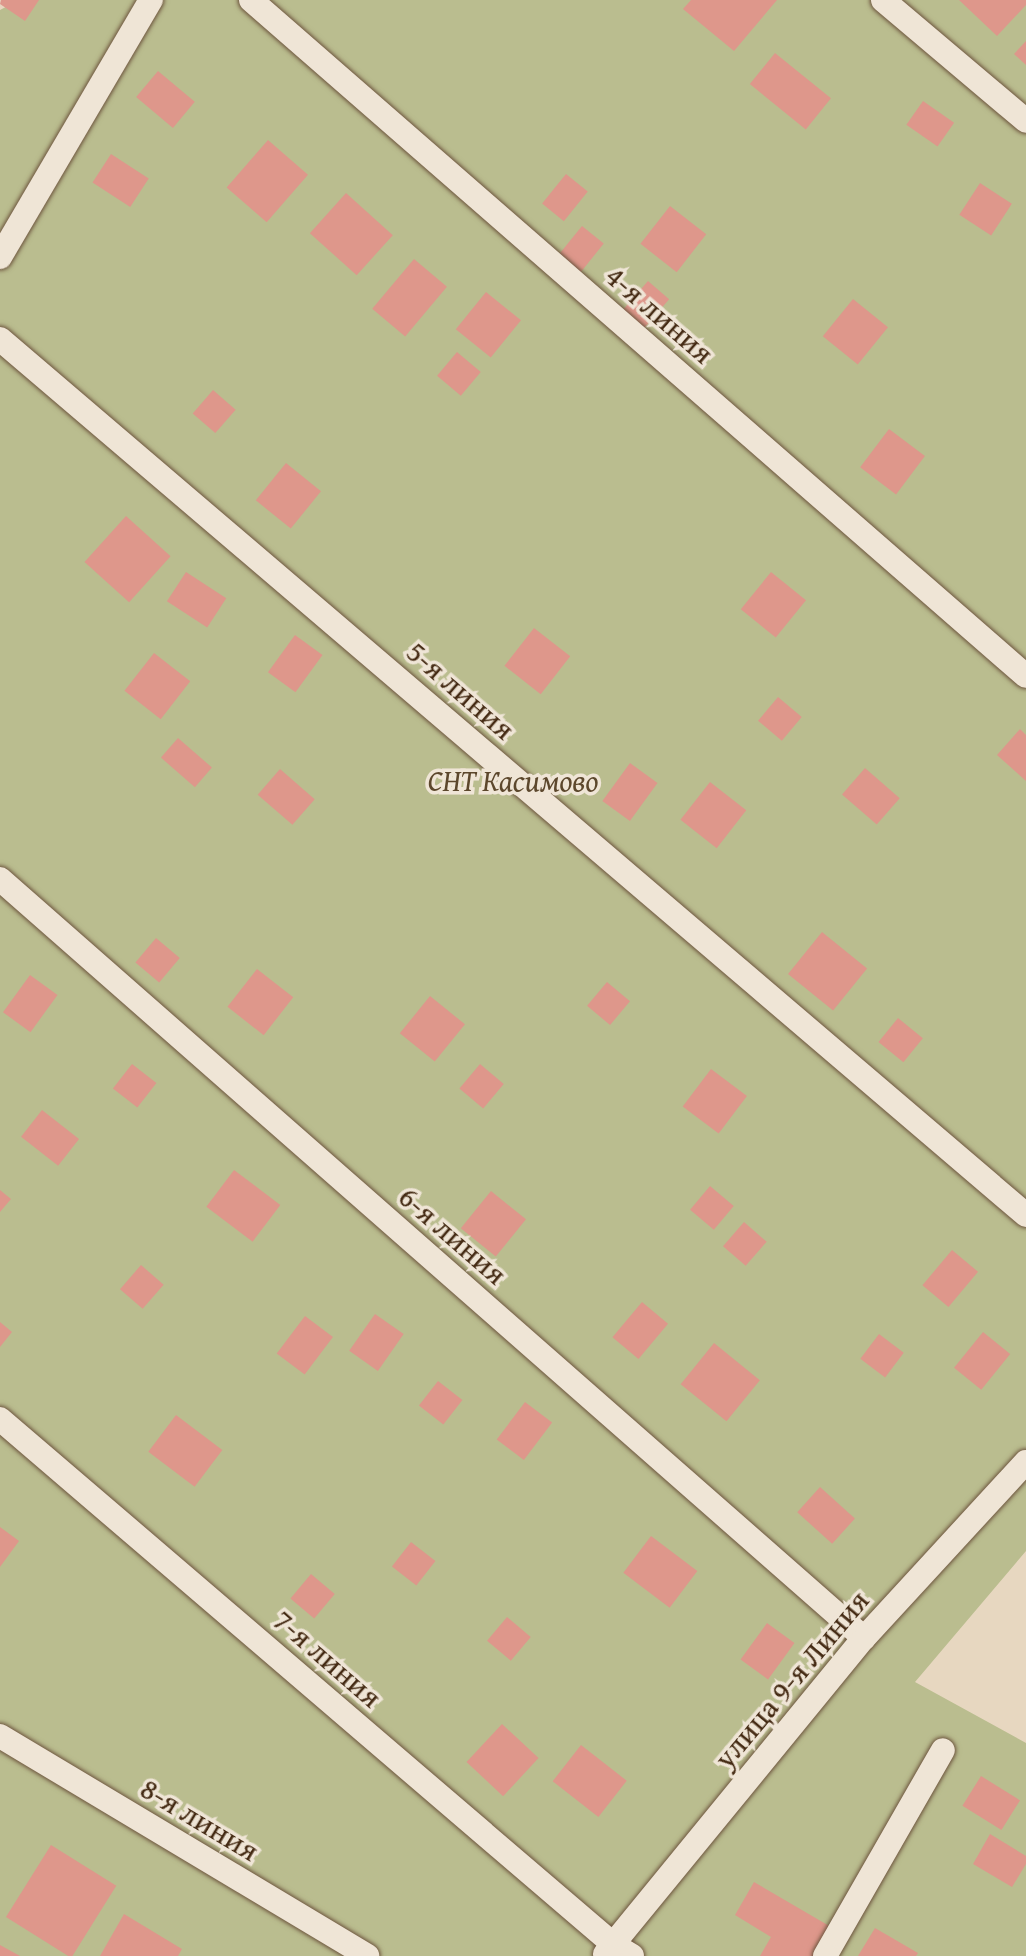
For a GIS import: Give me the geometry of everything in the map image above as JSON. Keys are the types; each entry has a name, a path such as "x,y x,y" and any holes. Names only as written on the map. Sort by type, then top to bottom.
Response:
{"street":[{"path":"0,257 106,83 151,0"},
{"name":"4-я линия","path":"251,0 1026,676"},
{"path":"883,0 1026,121"},
{"name":"5-я линия","path":"0,339 1026,1215"},
{"name":"6-я линия","path":"0,879 864,1638"},
{"name":"7-я линия","path":"0,1419 616,1952"},
{"name":"улица 9-я Линия","path":"616,1952 864,1638 1026,1462"},
{"name":"8-я линия","path":"0,1736 367,1956"},
{"path":"825,1956 943,1750"}],"green space":[{"name":"СНТ Касимово","path":"19,0 1026,0 1026,1551 915,1682 1026,1743 1026,1956 0,1956 0,10"}],"building":[{"path":"1,0 39,0 25,21 0,4"},
{"path":"691,0 777,0 734,51 683,9"},
{"path":"959,0 1026,0 1026,5 997,36"},
{"path":"1026,41 1026,65 1014,54"},
{"path":"775,53 831,98 806,129 750,84"},
{"path":"158,71 195,102 173,128 136,97"},
{"path":"923,101 954,123 937,147 906,125"},
{"path":"268,140 308,175 267,222 227,188"},
{"path":"111,154 149,179 130,207 92,183"},
{"path":"566,174 588,192 564,221 542,204"},
{"path":"980,183 1012,204 991,236 959,215"},
{"path":"346,193 393,235 357,275 310,233"},
{"path":"670,206 706,234 677,272 640,244"},
{"path":"582,226 604,244 580,273 558,256"},
{"path":"414,259 447,287 405,336 372,309"},
{"path":"648,281 669,299 644,328 623,310"},
{"path":"486,292 521,320 491,358 456,329"},
{"path":"853,299 888,327 858,365 823,336"},
{"path":"457,352 481,372 461,396 437,376"},
{"path":"213,390 236,410 215,433 193,413"},
{"path":"889,429 925,456 896,494 860,467"},
{"path":"286,463 321,491 291,529 256,500"},
{"path":"126,516 171,556 129,602 85,562"},
{"path":"186,572 226,598 207,627 167,601"},
{"path":"771,572 806,600 776,638 741,609"},
{"path":"534,628 570,656 541,694 504,666"},
{"path":"295,635 323,655 295,692 268,672"},
{"path":"154,653 190,681 161,719 124,691"},
{"path":"778,697 802,717 782,741 758,721"},
{"path":"1020,729 1026,735 1026,781 997,755"},
{"path":"178,738 212,768 195,787 161,758"},
{"path":"630,763 658,783 630,821 602,801"},
{"path":"865,768 900,798 877,825 842,794"},
{"path":"280,769 315,799 292,825 258,795"},
{"path":"710,782 746,810 717,848 680,820"},
{"path":"822,932 867,969 833,1010 788,974"},
{"path":"156,938 180,958 159,982 135,963"},
{"path":"257,969 293,997 264,1035 227,1007"},
{"path":"30,975 58,995 30,1032 3,1012"},
{"path":"607,982 630,1001 610,1025 587,1006"},
{"path":"430,996 465,1024 435,1062 400,1033"},
{"path":"898,1018 923,1038 903,1062 878,1042"},
{"path":"132,1064 156,1083 137,1108 113,1088"},
{"path":"480,1064 504,1084 483,1108 459,1089"},
{"path":"711,1069 747,1096 719,1134 683,1107"},
{"path":"42,1110 79,1139 58,1166 21,1137"},
{"path":"234,1170 280,1205 253,1242 206,1207"},
{"path":"710,1186 734,1206 714,1230 690,1210"},
{"path":"0,1190 11,1199 0,1212"},
{"path":"491,1191 526,1219 496,1257 461,1228"},
{"path":"744,1222 767,1242 746,1266 723,1246"},
{"path":"952,1250 978,1272 948,1307 922,1285"},
{"path":"141,1265 164,1285 143,1309 120,1289"},
{"path":"642,1302 668,1324 638,1359 612,1337"},
{"path":"375,1314 404,1334 378,1371 349,1351"},
{"path":"305,1316 333,1337 305,1375 277,1354"},
{"path":"0,1322 12,1332 0,1347"},
{"path":"983,1332 1010,1354 981,1390 954,1368"},
{"path":"879,1334 904,1353 885,1377 860,1359"},
{"path":"714,1343 760,1380 726,1421 681,1384"},
{"path":"438,1381 462,1400 443,1425 419,1405"},
{"path":"525,1402 552,1422 524,1460 497,1440"},
{"path":"176,1415 222,1450 195,1487 148,1452"},
{"path":"820,1487 855,1518 832,1544 797,1512"},
{"path":"0,1527 19,1541 0,1567"},
{"path":"651,1536 697,1571 670,1608 623,1573"},
{"path":"411,1542 435,1561 416,1586 392,1566"},
{"path":"311,1574 335,1594 314,1618 290,1599"},
{"path":"507,1617 531,1637 511,1661 487,1641"},
{"path":"767,1623 795,1643 768,1679 741,1659"},
{"path":"502,1724 539,1758 503,1796 467,1762"},
{"path":"581,1745 627,1781 598,1817 553,1781"},
{"path":"981,1776 1020,1800 1001,1830 962,1806"},
{"path":"990,1834 1026,1856 1026,1864 1012,1887 973,1864"},
{"path":"51,1845 116,1886 72,1956 6,1917"},
{"path":"754,1882 831,1927 814,1956 760,1956 771,1937 735,1915"},
{"path":"124,1914 182,1949 178,1956 100,1956"},
{"path":"875,1928 918,1953 916,1956 858,1956"},
{"path":"0,1945 20,1956 0,1956"}]}
